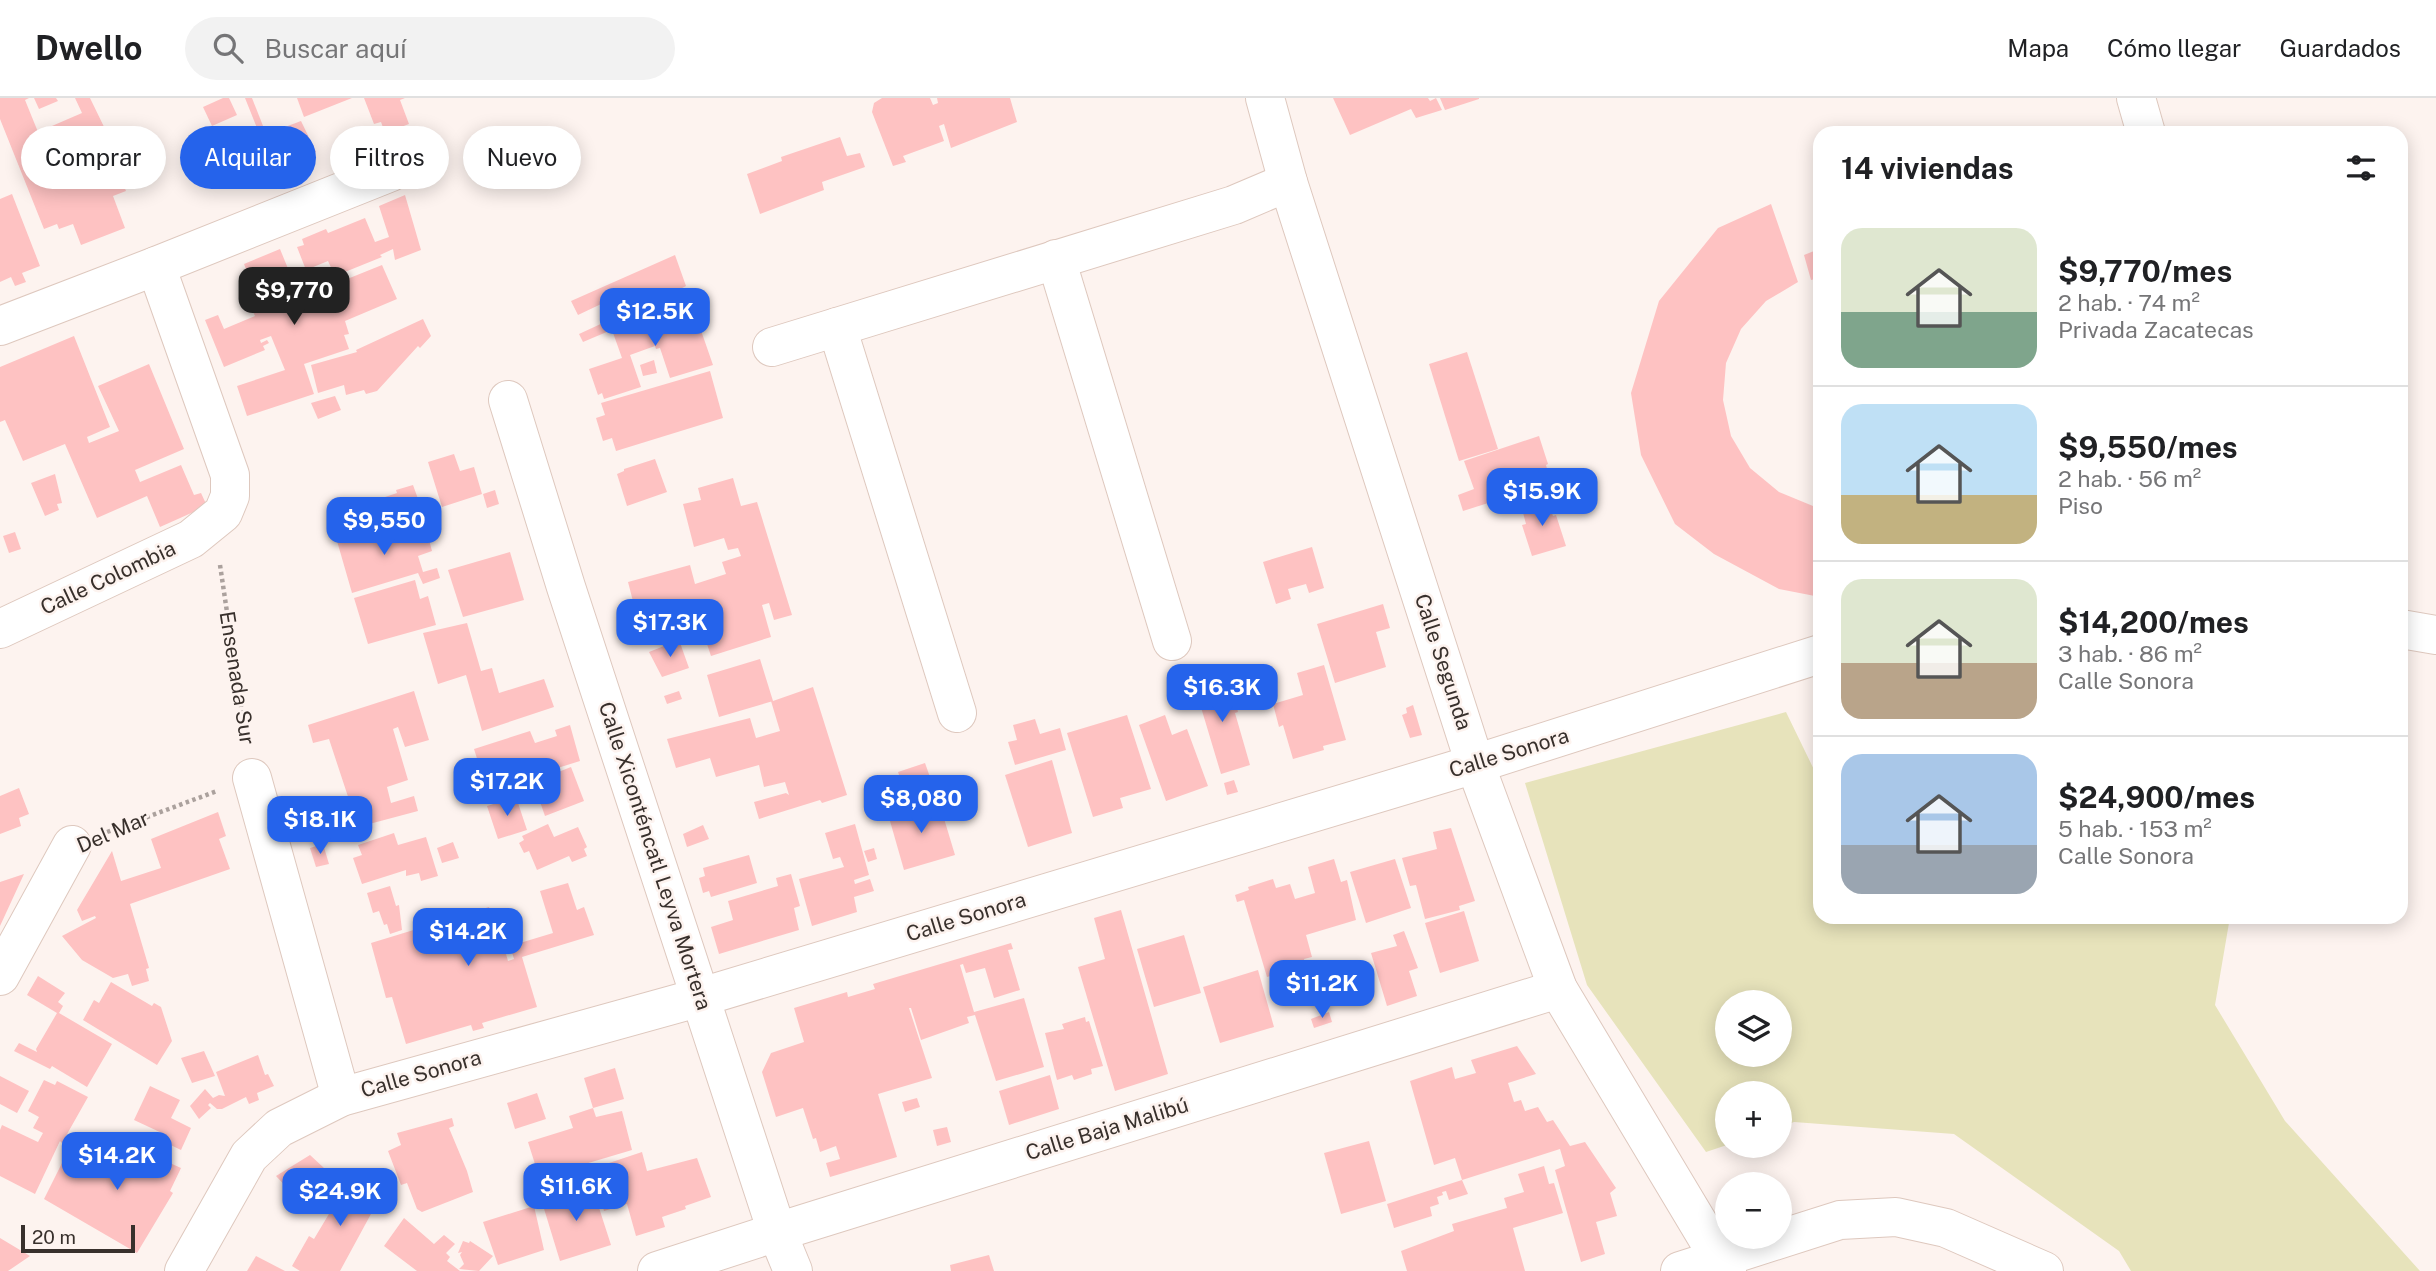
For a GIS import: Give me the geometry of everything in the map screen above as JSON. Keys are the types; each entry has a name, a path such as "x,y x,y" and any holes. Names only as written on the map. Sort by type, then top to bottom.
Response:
{"street":[{"name":"Calle Segunda","path":"1265,98 1288,183 1475,764 1558,989 1723,1265"},
{"path":"2136,98 2144,126"},
{"path":"772,348 1234,205 1288,183"},
{"path":"0,326 348,189"},
{"path":"1056,259 1172,641"},
{"path":"156,266 230,475 230,496 223,513 213,523"},
{"path":"837,327 957,713"},
{"name":"Calle Xiconténcatl Leyva Mortera","path":"508,400 777,1232 793,1271"},
{"name":"Calle Colombia","path":"0,629 191,539 213,523"},
{"path":"2408,630 2436,635"},
{"name":"Calle Sonora","path":"184,1271 249,1156 279,1128 341,1097 701,997 1475,764 1813,656"},
{"path":"252,778 341,1097"},
{"name":"Del Mar","path":"0,976 72,845"},
{"name":"Calle Baja Malibú","path":"657,1271 1558,989"},
{"path":"1680,1271 1723,1265 1840,1220 1896,1217 1946,1228 2044,1271"}],"path":[{"name":"Ensenada Sur","path":"213,523 252,778"},
{"name":"Del Mar","path":"72,845 252,778"}],"shaded area":[{"path":"1786,712 1813,768 1813,924 2229,924 2215,1005 2285,1121 2420,1271 2131,1271 2119,1251 1954,1134 1792,1123 1792,1081 1715,1081 1715,1149 1706,1152 1587,985 1525,783"}],"building":[{"path":"0,98 29,98 25,100 36,126 21,126 21,172 0,119"},
{"path":"34,98 56,98 58,101 39,109"},
{"path":"75,98 90,98 104,126 52,126 82,113"},
{"path":"229,98 237,115 212,126 203,107"},
{"path":"245,98 252,98 263,126 256,126"},
{"path":"297,98 352,98 304,117"},
{"path":"364,98 405,98 400,100 409,124 374,124"},
{"path":"882,98 930,98 933,105 938,103 937,98 1010,98 1017,122 951,148 944,124 939,126 944,141 903,156 906,162 893,166 872,112 874,103"},
{"path":"1333,98 1428,98 1430,101 1436,98 1442,110 1416,118 1411,109 1350,135"},
{"path":"1440,98 1479,98 1479,99 1445,110"},
{"path":"301,121 303,126 288,126"},
{"path":"840,137 847,156 860,153 865,167 822,182 824,190 760,214 747,174 782,161 781,157"},
{"path":"28,189 125,189 126,191 113,196 125,228 81,245 73,224 59,229 57,224 44,229"},
{"path":"12,194 40,266 22,273 26,282 15,286 11,277 0,282 0,199"},
{"path":"405,195 421,250 395,260 393,249 380,255 382,257 335,276 328,261 306,270 297,247 304,245 302,239 326,229 328,233 365,218 375,242 389,237 379,206"},
{"path":"1771,204 1798,282 1766,301 1741,329 1726,363 1723,400 1731,436 1750,468 1779,492 1813,506 1813,596 1779,589 1714,554 1675,524 1641,455 1631,393 1659,301 1718,228"},
{"path":"280,249 300,298 382,265 397,299 345,321 349,334 344,335 349,349 304,364 314,394 247,416 237,386 285,370 271,336 260,340 261,343 267,340 269,343 263,346 265,350 224,367 205,320 218,315 224,329 255,316 249,303 258,299 244,264"},
{"path":"1813,251 1813,280 1811,280 1804,255"},
{"path":"675,255 686,286 657,301 658,303 625,314 618,296 578,315 571,301"},
{"path":"689,296 713,365 670,378 660,348 656,349 655,346 630,355 641,387 604,399 602,393 598,395 589,369 622,358 612,330"},
{"path":"423,319 431,336 420,348 418,346 377,391 366,394 364,390 346,395 344,385 318,393 311,365 357,352 356,350"},
{"path":"605,322 609,331 583,342 579,334"},
{"path":"74,336 110,427 87,437 89,443 119,431 98,386 149,364 184,449 135,470 140,482 181,465 194,495 201,493 207,506 160,527 147,496 97,518 65,444 23,461 5,420 0,422 0,367"},
{"path":"1467,352 1498,449 1459,461 1429,364"},
{"path":"654,360 657,373 643,376 640,365"},
{"path":"710,371 723,418 616,451 612,438 603,441 596,418 605,415 601,403"},
{"path":"335,396 341,410 318,419 311,403"},
{"path":"1539,436 1551,483 1463,511 1458,495 1474,489 1464,461"},
{"path":"454,454 460,471 474,467 482,494 442,507 428,462"},
{"path":"655,459 667,492 627,506 617,474"},
{"path":"55,474 62,503 57,504 59,510 45,516 31,483"},
{"path":"733,478 741,506 757,502 792,615 774,620 769,603 762,605 771,637 711,656 705,638 689,643 679,612 630,626 626,611 635,609 628,582 690,565 695,584 726,574 722,562 741,556 738,548 728,550 724,538 694,547 683,504 701,500 698,488"},
{"path":"413,485 422,510 372,526 364,504"},
{"path":"495,490 499,504 487,508 483,494"},
{"path":"1547,498 1553,516 1556,515 1566,546 1532,556 1522,525 1526,524 1521,505"},
{"path":"408,523 414,540 428,536 432,551 418,556 423,572 437,568 440,578 423,584 418,573 352,593 337,541 381,527 382,531"},
{"path":"15,532 21,549 9,553 3,536"},
{"path":"1312,547 1324,588 1309,593 1306,584 1288,589 1291,599 1276,604 1263,562"},
{"path":"510,552 524,600 463,617 448,570"},
{"path":"415,580 420,599 428,596 436,625 368,644 354,598"},
{"path":"1383,604 1390,628 1376,632 1386,667 1335,683 1317,624"},
{"path":"467,623 481,671 492,668 499,693 544,679 554,707 482,731 466,675 438,684 423,633"},
{"path":"679,640 689,668 662,677 649,652"},
{"path":"760,659 773,701 813,687 847,795 822,803 820,800 759,819 754,802 786,793 789,795 785,782 764,787 759,765 716,777 710,758 676,768 667,739 750,718 756,738 780,731 771,702 719,717 707,675"},
{"path":"1324,665 1346,740 1323,746 1324,750 1293,759 1283,725 1279,727 1273,704 1303,695 1297,673"},
{"path":"1219,676 1223,688 1231,686 1238,712 1235,713 1250,765 1221,774 1194,684"},
{"path":"414,691 429,740 405,747 398,727 393,729 408,780 387,787 391,803 414,796 418,811 358,827 329,739 313,743 308,725"},
{"path":"679,691 682,699 667,704 664,696"},
{"path":"1413,705 1422,735 1410,738 1402,715 1407,713 1406,708"},
{"path":"1127,715 1151,789 1120,798 1123,808 1093,817 1067,733"},
{"path":"1165,715 1172,735 1187,729 1208,786 1166,801 1139,725"},
{"path":"1035,719 1040,734 1060,728 1066,750 1015,765 1008,742 1017,740 1013,725"},
{"path":"570,725 580,761 487,790 474,749 530,731 535,743 557,736 555,730"},
{"path":"1052,760 1072,833 1028,847 1005,775"},
{"path":"925,763 936,794 909,803 898,772"},
{"path":"571,767 584,801 545,816 533,782"},
{"path":"1234,780 1238,792 1227,795 1224,783"},
{"path":"19,788 29,814 19,818 21,826 0,834 0,796"},
{"path":"516,797 527,830 498,839 487,806"},
{"path":"939,802 955,855 904,870 888,814"},
{"path":"218,812 226,836 219,839 230,869 130,904 149,968 146,969 149,981 132,986 128,974 113,978 82,960 62,936 96,918 95,916 82,921 77,910 112,851 121,881 161,868 151,839"},
{"path":"548,824 554,837 578,827 587,847 584,849 587,856 572,862 569,856 537,870 529,851 524,853 519,843 524,840 522,836"},
{"path":"855,824 869,875 854,880 855,884 870,879 874,891 854,897 857,912 812,926 799,879 844,867 840,857 833,859 825,833"},
{"path":"703,825 709,839 687,847 683,834"},
{"path":"1451,828 1475,901 1459,906 1460,910 1425,919 1416,885 1410,886 1402,858 1437,849 1433,832"},
{"path":"394,833 398,845 426,837 438,876 421,881 419,873 406,876 406,870 362,884 353,858 362,855 358,845"},
{"path":"453,842 459,858 442,863 437,848"},
{"path":"323,844 329,864 316,867 310,848"},
{"path":"874,848 877,859 868,862 864,851"},
{"path":"749,855 757,883 711,897 709,891 703,893 699,878 705,876 703,868"},
{"path":"1334,859 1341,882 1347,880 1356,920 1306,935 1312,957 1304,959 1306,966 1267,977 1244,900 1237,902 1235,895 1249,890 1248,887 1273,879 1276,888 1290,884 1295,899 1315,893 1308,867"},
{"path":"1395,859 1411,908 1366,923 1350,872"},
{"path":"24,874 0,926 0,882"},
{"path":"791,874 800,906 794,908 799,930 719,954 711,927 733,920 728,901 778,886 776,878"},
{"path":"568,883 577,910 584,907 594,935 522,957 537,1007 482,1023 484,1028 473,1031 471,1025 406,1044 392,997 386,998 371,943 489,907 508,961 514,959 510,946 553,933 540,891"},
{"path":"390,886 396,906 399,905 402,930 390,934 379,911 373,913 367,893"},
{"path":"1121,910 1168,1074 1115,1091 1078,967 1105,959 1094,918"},
{"path":"1464,911 1479,961 1440,973 1425,923"},
{"path":"1404,931 1418,968 1409,971 1417,996 1387,1006 1371,953 1397,946 1393,935"},
{"path":"1184,935 1201,993 1154,1007 1137,949"},
{"path":"1011,943 1013,949 1008,950 1020,990 994,998 985,968 966,973 963,964 960,965 974,1012 1024,998 1044,1067 996,1081 975,1015 967,1017 969,1023 921,1040 909,1008 932,1078 878,1094 897,1157 830,1177 826,1163 840,1159 836,1146 820,1152 803,1108 776,1117 762,1072 771,1053 804,1042 794,1008 847,992 848,997 875,989 873,984"},
{"path":"1258,970 1274,1027 1220,1043 1203,987"},
{"path":"38,976 65,993 58,1002 63,1006 59,1013 112,1044 87,1087 52,1066 50,1069 14,1051 19,1043 37,1052 36,1049 57,1013 27,995"},
{"path":"111,982 152,1006 154,1003 161,1007 172,1041 157,1065 83,1020 94,1000 99,1003"},
{"path":"1329,1012 1332,1022 1314,1028 1311,1019"},
{"path":"1085,1017 1086,1022 1089,1021 1103,1066 1091,1069 1092,1074 1074,1080 1072,1075 1057,1080 1045,1033 1064,1029 1062,1024"},
{"path":"1517,1046 1536,1074 1508,1083 1514,1102 1521,1100 1525,1111 1538,1107 1547,1122 1553,1120 1570,1146 1585,1142 1616,1188 1610,1193 1617,1216 1596,1222 1605,1254 1581,1262 1555,1170 1565,1166 1560,1149 1462,1180 1455,1158 1434,1165 1410,1081 1452,1067 1455,1079 1476,1073 1471,1060"},
{"path":"204,1051 215,1076 192,1083 181,1058"},
{"path":"258,1055 265,1075 268,1074 274,1086 257,1093 259,1100 249,1104 246,1097 222,1109 217,1109 210,1103 208,1105 211,1108 199,1119 190,1106 205,1089 213,1098 225,1096 216,1072"},
{"path":"615,1068 624,1099 593,1108 584,1078"},
{"path":"1050,1075 1059,1109 1009,1125 999,1091"},
{"path":"0,1076 29,1091 17,1113 0,1104"},
{"path":"44,1080 55,1085 57,1081 88,1097 62,1143 60,1141 35,1194 0,1176 0,1130 2,1125 38,1142 43,1133 33,1128 39,1117 28,1111"},
{"path":"150,1086 180,1100 171,1118 191,1128 181,1150 160,1140 164,1134 134,1120"},
{"path":"537,1093 546,1119 515,1129 507,1103"},
{"path":"917,1098 920,1107 905,1112 902,1102"},
{"path":"593,1108 596,1117 622,1111 632,1150 585,1164 586,1168 541,1183 528,1142 573,1128 569,1116"},
{"path":"452,1118 454,1126 449,1128 473,1192 422,1212 417,1209 407,1183 401,1185 388,1151 401,1145 397,1133"},
{"path":"947,1127 951,1142 937,1146 933,1130"},
{"path":"133,1134 166,1150 161,1159 181,1168 170,1191 173,1193 137,1253 44,1199 70,1147 115,1174"},
{"path":"1369,1141 1386,1201 1341,1214 1324,1153"},
{"path":"642,1152 647,1171 697,1158 711,1197 662,1217 665,1227 636,1236 627,1204 604,1211 591,1169"},
{"path":"310,1155 324,1168 313,1179 309,1175 292,1193 276,1176"},
{"path":"1544,1166 1549,1184 1554,1183 1563,1213 1513,1228 1525,1271 1407,1271 1401,1251 1454,1231 1452,1224 1507,1208 1504,1198 1524,1192 1518,1174"},
{"path":"354,1172 384,1190 340,1271 300,1271 292,1266 309,1236 314,1239"},
{"path":"1462,1180 1468,1194 1449,1200 1446,1191 1442,1192 1443,1195 1437,1197 1439,1204 1430,1207 1432,1216 1394,1228 1387,1204"},
{"path":"592,1186 611,1245 560,1261 541,1199 565,1191 566,1195"},
{"path":"534,1206 544,1250 498,1265 483,1222"},
{"path":"404,1218 434,1244 444,1235 455,1244 446,1253 450,1257 447,1261 460,1271 417,1271 384,1246"},
{"path":"0,1238 30,1256 8,1271 0,1271"},
{"path":"463,1241 470,1241 493,1256 479,1271 459,1269 464,1264 460,1255 462,1252 458,1253"},
{"path":"989,1255 994,1271 951,1271 950,1265"},
{"path":"256,1256 285,1271 247,1271"}]}
